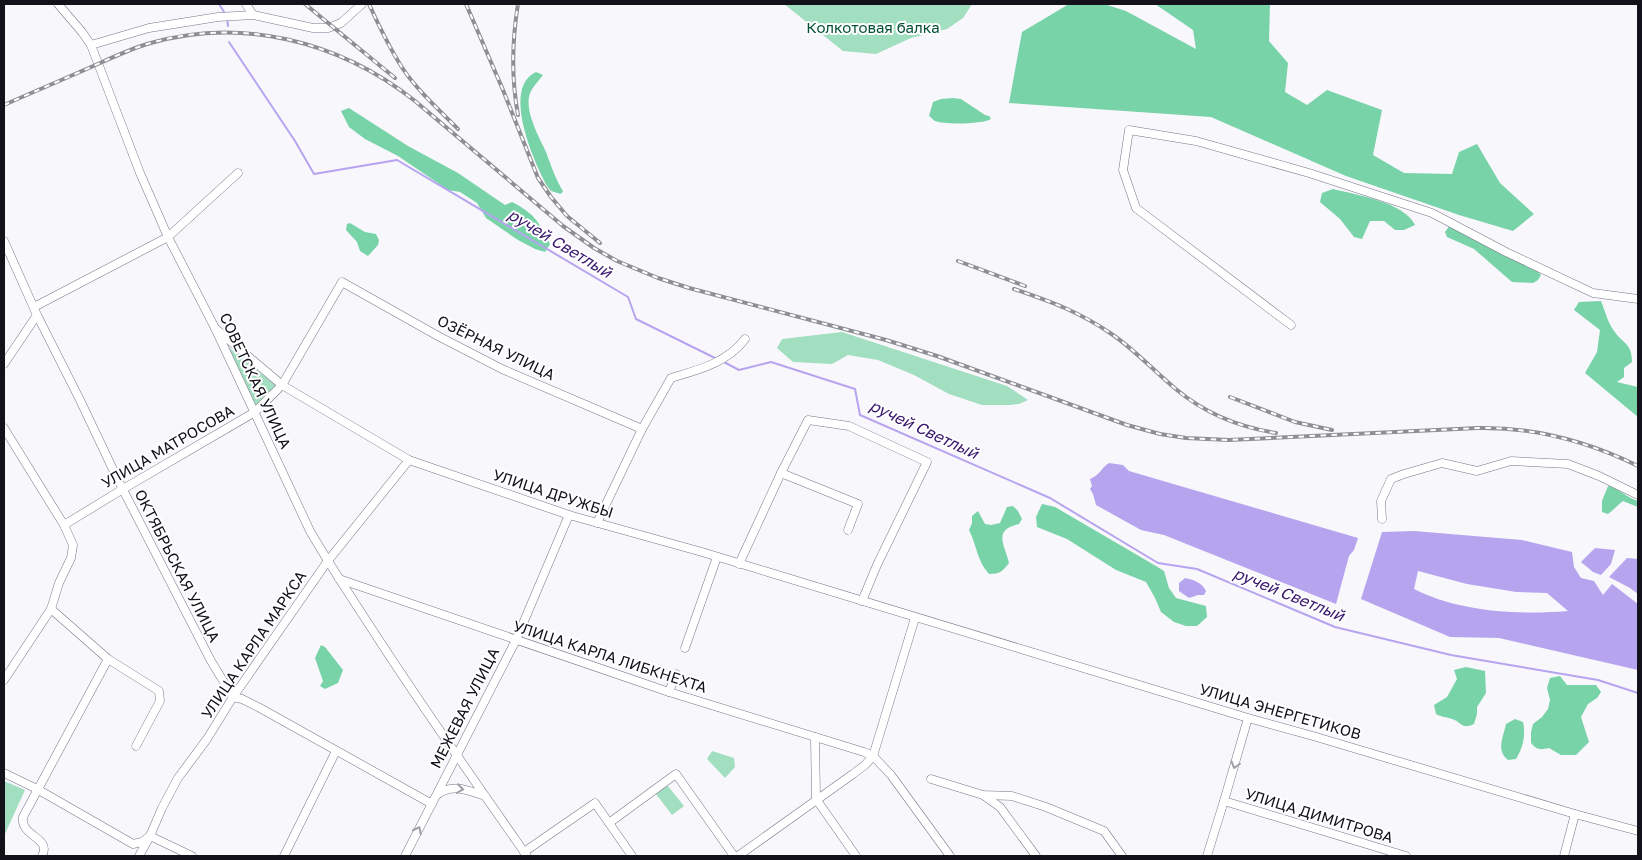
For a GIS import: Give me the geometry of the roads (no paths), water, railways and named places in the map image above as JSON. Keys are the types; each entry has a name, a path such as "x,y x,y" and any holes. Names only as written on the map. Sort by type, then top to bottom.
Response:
{"street":[{"name":"СОВЕТСКАЯ УЛИЦА","path":"58,4 91,45 140,174 168,237 215,328 306,524 339,579 456,755 526,854"},
{"path":"246,4 253,15"},
{"path":"91,45 148,28 218,17 253,15 321,29 333,27 362,4"},
{"path":"1291,326 1136,208 1123,170 1129,130 1196,141 1309,173 1432,213 1506,252 1593,293 1638,299"},
{"path":"4,364 35,311 168,237 238,173"},
{"name":"ОКТЯБРЬСКАЯ УЛИЦА","path":"4,241 35,311 122,489 211,661 233,697"},
{"name":"УЛИЦА МАТРОСОВА","path":"64,525 255,412 282,385 342,282"},
{"name":"ОЗЁРНАЯ УЛИЦА","path":"342,282 438,336 502,369 642,429"},
{"name":"УЛИЦА ДРУЖБЫ","path":"215,328 282,385 409,460 569,515 862,600 915,618"},
{"path":"597,523 642,429 671,378 716,363 738,348 744,339"},
{"path":"739,564 808,420 849,426 927,462 862,600"},
{"path":"4,428 64,525 71,540 73,550 59,583 51,609 4,680"},
{"name":"УЛИЦА КАРЛА МАРКСА","path":"138,856 150,836 178,778 207,739 233,697 328,562 409,460"},
{"path":"1382,519 1381,501 1391,479 1442,463 1477,471 1511,461 1568,464 1599,476 1638,495"},
{"path":"781,473 858,504 848,530"},
{"name":"МЕЖЕВАЯ УЛИЦА","path":"405,856 516,640 569,515"},
{"path":"685,648 717,557"},
{"name":"УЛИЦА КАРЛА ЛИБКНЕХТА","path":"339,579 669,692 873,756"},
{"path":"51,609 108,659 159,691 160,701 136,746"},
{"path":"738,856 859,769 873,756 915,618"},
{"name":"УЛИЦА ЭНЕРГЕТИКОВ","path":"915,618 1248,718 1638,831"},
{"path":"42,856 45,848 43,843 29,833 22,823 26,809 108,659"},
{"path":"669,692 676,674"},
{"path":"233,697 242,699 260,708 432,804"},
{"path":"1207,856 1248,718"},
{"path":"815,737 816,799 856,856"},
{"path":"284,856 336,750"},
{"path":"873,756 891,775 950,856"},
{"path":"4,773 37,789 133,844 138,856"},
{"path":"609,823 676,774 734,856"},
{"path":"932,779 983,795 1012,796 1104,831 1122,856"},
{"path":"436,796 444,790 452,788 485,796"},
{"path":"983,795 1000,807 1036,856"},
{"name":"УЛИЦА ДИМИТРОВА","path":"1224,801 1406,856"},
{"path":"526,854 595,803 632,856"},
{"path":"1564,856 1575,814"},
{"path":"133,844 142,842 150,836 192,856"}],"waterway":[{"name":"ручей Светлый","path":"219,4 226,15"},
{"name":"ручей Светлый","path":"227,19 228,26"},
{"name":"ручей Светлый","path":"229,42 295,141 314,174 397,160 628,297 636,319 717,359"},
{"name":"ручей Светлый","path":"722,361 739,370 771,362 855,389 860,415 1050,498 1158,563 1197,569 1335,627 1451,655 1598,680 1638,693"}],"railway":[{"path":"305,4 395,78"},
{"path":"369,4 403,69 422,93 458,129"},
{"path":"466,4 538,178 567,216 600,243"},
{"path":"518,4 513,59 518,115"},
{"path":"4,105 147,44 182,36 218,33 253,34 288,40 322,49 386,80 415,101 563,226 594,248 617,261 658,278 689,288 886,340 937,356 1127,425 1160,434 1186,438 1229,440 1499,428 1540,433 1580,443 1638,466"},
{"path":"958,261 1025,286"},
{"path":"1014,289 1065,308 1101,327 1130,348 1177,390 1211,413 1236,423 1276,433"},
{"path":"1230,397 1295,422 1332,430"}],"park label":[{"name":"Колкотовая балка","path":"873,28"}]}
